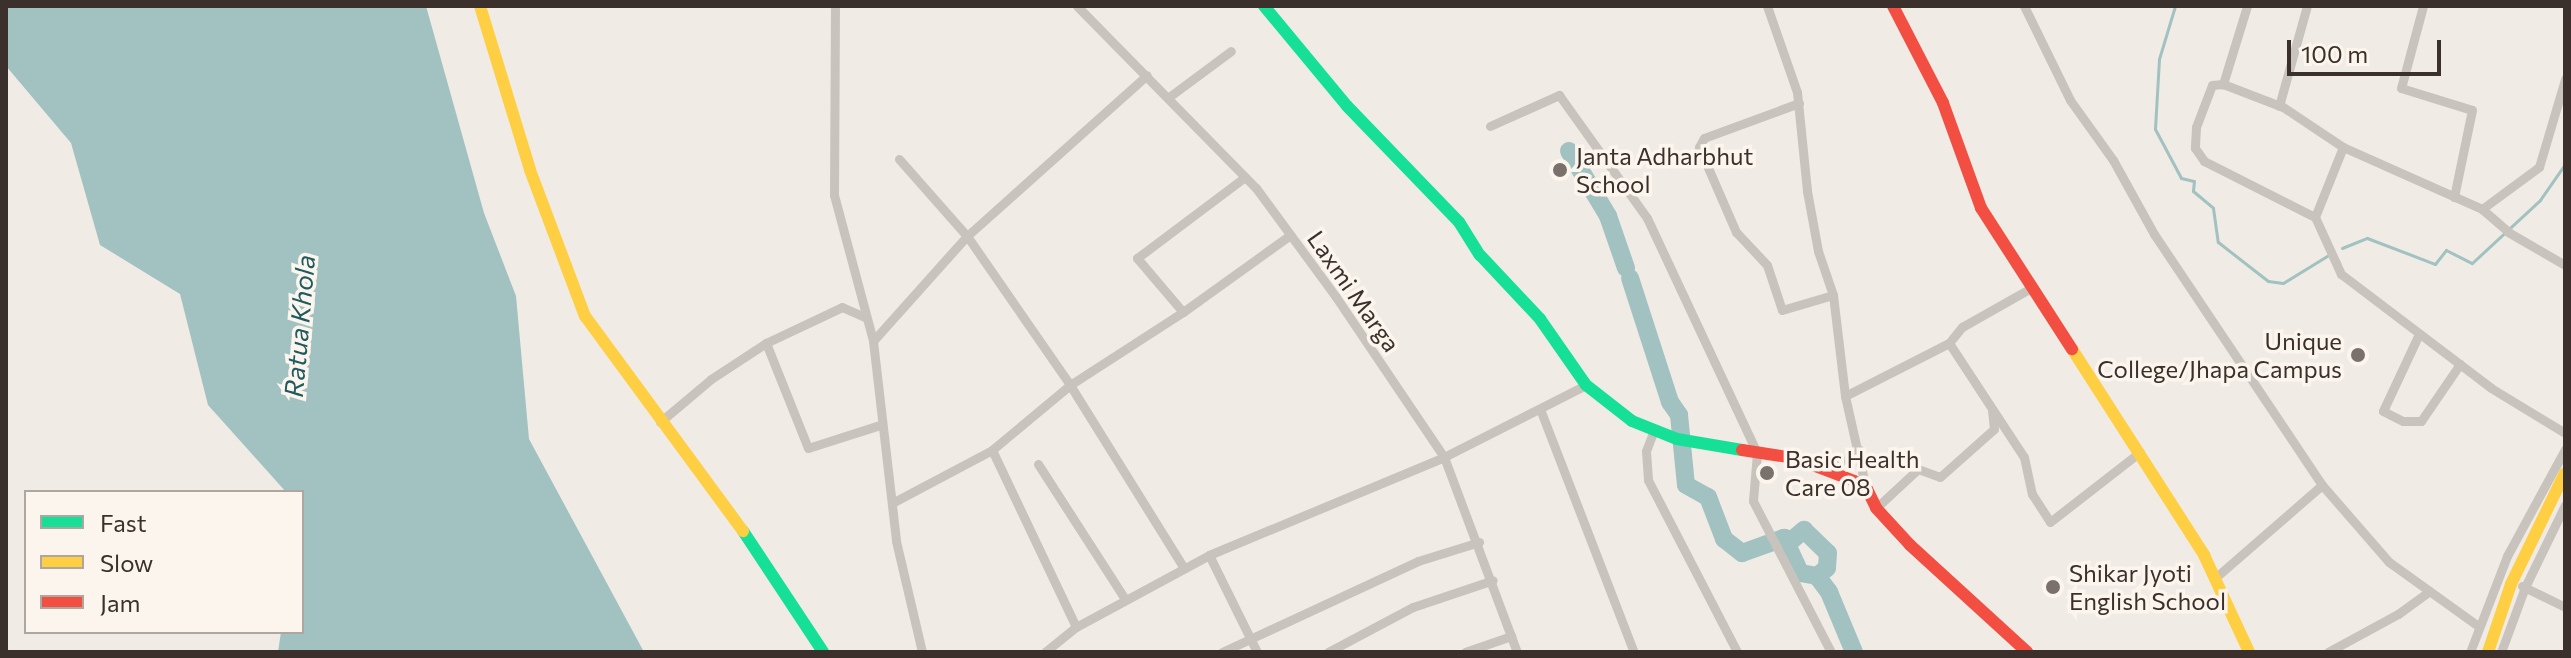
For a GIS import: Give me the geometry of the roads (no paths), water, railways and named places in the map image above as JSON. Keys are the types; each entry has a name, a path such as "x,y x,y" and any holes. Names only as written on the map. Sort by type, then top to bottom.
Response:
{"main road":[{"path":"480,6 530,170 585,316 757,551 823,652"},
{"path":"1264,6 1347,106 1459,222 1480,255 1540,319 1586,385 1632,421 1654,430 1682,440 1829,469 1865,485 1876,508 2027,652"},
{"path":"1893,6 1943,103 1981,208 2140,452 2215,578 2249,652"},
{"path":"2488,652 2511,584 2556,518 2565,473"}],"street":[{"path":"835,6 834,195 873,341 880,425 892,503 922,652"},
{"name":"Laxmi Marga","path":"1077,6 1245,177 1290,235 1444,457 1479,542 1517,652"},
{"path":"1767,6 1788,55 1799,103 1797,124 1818,251 1833,295 1845,396 1865,485"},
{"path":"2024,6 2070,100 2113,160 2154,234 2322,485 2360,534 2478,626"},
{"path":"2223,84 2247,6"},
{"path":"2279,106 2307,6"},
{"path":"2423,6 2401,88 2472,110 2454,197"},
{"path":"1169,97 1231,51"},
{"path":"873,341 967,236 1147,75"},
{"path":"2565,265 2508,232 2482,209 2343,147 2279,106 2223,84 2212,85 2196,127 2195,148 2204,161 2315,217 2341,274 2460,364 2565,433"},
{"path":"2482,209 2539,167 2564,85"},
{"path":"1490,126 1559,95 1597,154 1647,218 1757,453 1753,501 1831,652"},
{"path":"1799,103 1704,138 1699,147 1736,232 1767,265 1782,310 1833,295"},
{"path":"2315,217 2343,147"},
{"path":"899,159 967,236 1070,385 1184,568"},
{"path":"1183,312 1137,258 1245,177"},
{"path":"892,503 992,450 1070,385 1183,312 1290,235"},
{"path":"1845,396 1949,343 1962,327 2031,288"},
{"path":"660,422 711,379 766,343 842,307 867,318"},
{"path":"2419,334 2383,411 2403,421 2421,421 2460,364"},
{"path":"766,343 808,448 880,425"},
{"path":"1949,343 2024,457 2032,494 2050,522 2140,452"},
{"path":"1045,652 1076,627 1209,555 1444,457 1586,385"},
{"path":"1876,508 1918,469 1940,477 1994,429 1992,407"},
{"path":"1540,409 1634,652"},
{"path":"1654,430 1646,451 1648,480 1737,652"},
{"path":"2470,652 2507,556 2565,449"},
{"path":"992,450 1076,627"},
{"path":"1829,469 1859,450"},
{"path":"1038,464 1125,599"},
{"path":"2215,578 2322,485"},
{"path":"2501,652 2525,587 2565,505"},
{"path":"1222,652 1418,561 1479,542"},
{"path":"1209,555 1257,652"},
{"path":"1328,652 1413,607 1493,580"},
{"path":"2511,584 2525,587 2565,607"},
{"path":"2328,652 2341,649 2430,591"},
{"path":"1465,652 1511,636"}],"water":[{"name":"Ratua Khola","path":"6,6 426,6 484,213 516,296 529,439 644,652 278,652 281,634 304,634 304,490 284,490 208,405 180,294 100,245 71,143 6,66"}],"waterway":[{"path":"2175,6 2159,59 2155,129 2181,178 2194,181 2193,191 2213,208 2218,242 2268,281 2283,283 2327,256"},
{"path":"1569,151 1608,216 1626,268"},
{"path":"2342,248 2367,238 2435,264 2446,250 2472,263 2540,200 2565,164"},
{"path":"1630,278 1670,402 1679,415 1686,485 1708,497 1724,539 1742,553 1784,538 1800,573 1817,576 1829,592 1854,652"},
{"path":"1784,538 1792,540 1804,530 1828,553 1827,568 1817,576"}],"place":[{"name":"Janta Adharbhut School","path":"1560,170"},
{"name":"Unique College/Jhapa Campus","path":"2358,355"},
{"name":"Basic Health Care 08","path":"1767,473"},
{"name":"Shikar Jyoti English School","path":"2053,587"}]}
